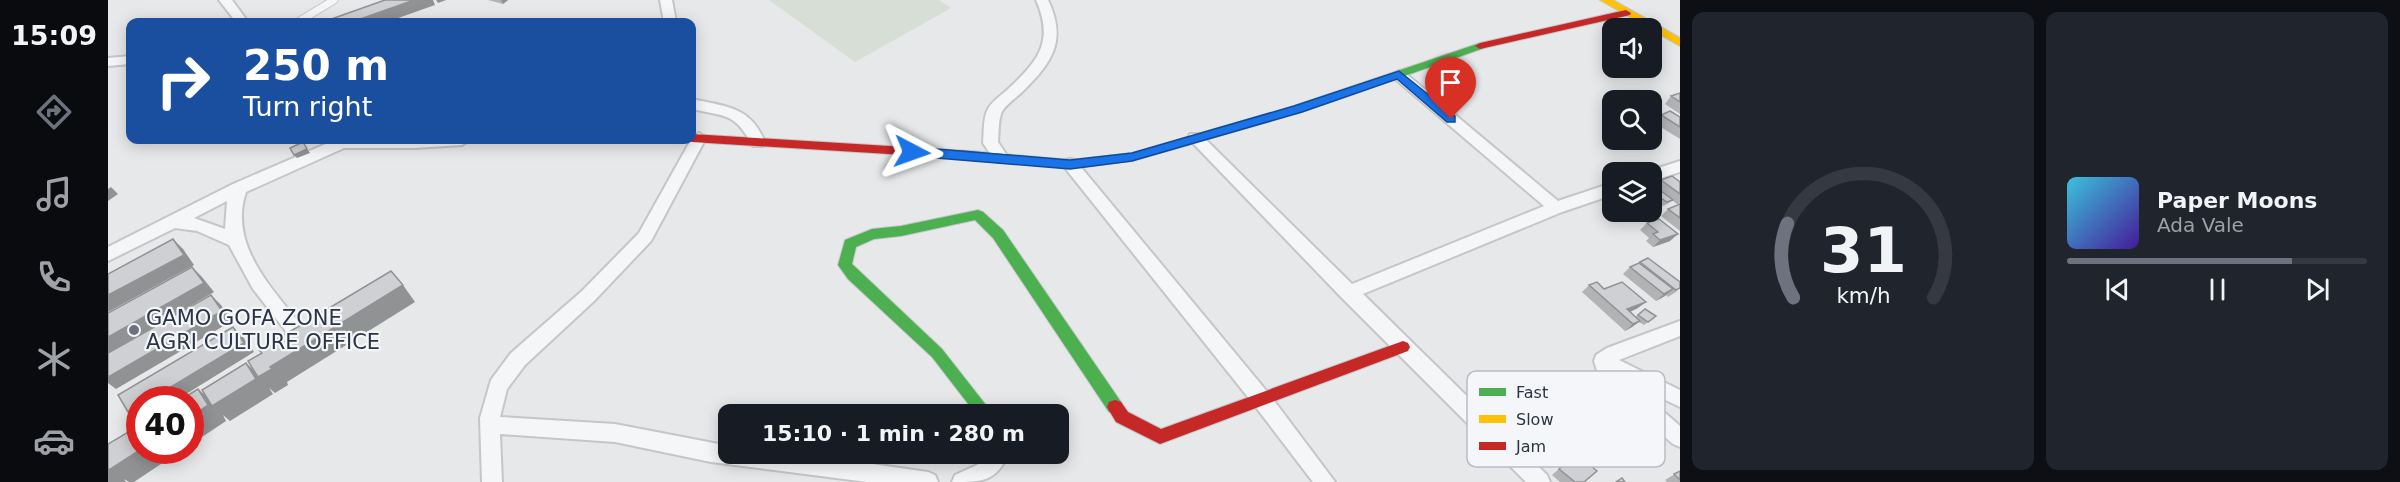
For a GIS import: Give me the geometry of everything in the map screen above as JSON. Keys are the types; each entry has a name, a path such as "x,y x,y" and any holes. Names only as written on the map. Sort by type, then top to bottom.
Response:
{"street":[{"path":"225,0 239,18"},
{"path":"666,0 669,18"},
{"path":"1000,157 990,143 994,111 1022,87 1046,58 1052,30 1042,0"},
{"path":"1605,0 1680,43"},
{"path":"696,138 1000,157 1070,165 1132,157 1298,109 1490,43 1626,13"},
{"path":"108,62 126,60"},
{"path":"1399,75 1556,208"},
{"path":"696,105 740,116 753,126 758,142"},
{"path":"1195,138 1467,410"},
{"path":"108,255 239,188 333,144"},
{"path":"492,482 490,425 498,386 518,359 588,296 645,237 692,144"},
{"path":"1070,165 1262,400 1325,482"},
{"path":"1662,172 1680,166"},
{"path":"239,188 232,202 231,218 235,240 248,266 298,334"},
{"path":"1348,292 1556,208 1602,192"},
{"path":"978,404 967,387 921,337 859,286 845,265 850,244 872,234 901,231 978,214 998,234 1122,417 1160,438 1403,346"},
{"path":"171,222 199,225 235,240"},
{"path":"1603,361 1613,354 1680,328"},
{"path":"1603,361 1623,371"},
{"path":"1603,361 1607,371"},
{"path":"1665,392 1680,399"},
{"path":"490,425 615,434 711,453 819,465 928,482"},
{"path":"1665,425 1680,438"},
{"path":"962,482 977,477 993,464"},
{"path":"1525,467 1540,482"}],"lane":[{"path":"305,18 334,0"}],"shaded area":[{"path":"769,0 939,0 951,8 855,62"}],"building":[{"path":"385,0 414,0 363,18 334,18"},
{"path":"1680,93 1680,102 1671,96"},
{"path":"1670,111 1680,117 1680,127 1662,116"},
{"path":"304,144 307,149 294,155 290,148"},
{"path":"1672,176 1680,182 1680,194 1662,181"},
{"path":"1662,192 1673,200 1667,202 1662,199"},
{"path":"1680,204 1680,218 1668,209"},
{"path":"1662,221 1678,234 1660,240 1653,234 1658,232 1647,223"},
{"path":"173,239 184,255 108,295 108,274"},
{"path":"1648,258 1680,282 1680,288 1676,290 1640,262"},
{"path":"1639,263 1673,289 1664,294 1630,267"},
{"path":"192,267 204,283 108,337 108,313"},
{"path":"391,271 403,285 270,367 272,369 258,377 248,361 262,353 259,350"},
{"path":"1597,282 1604,289 1622,282 1646,302 1627,309 1640,321 1633,324 1589,285"},
{"path":"211,295 222,311 108,377 108,353"},
{"path":"1645,309 1656,316 1648,322 1638,315"},
{"path":"233,327 244,343 173,386 133,386"},
{"path":"246,363 256,379 212,406 204,393 204,389"},
{"path":"126,390 126,409 118,395"},
{"path":"126,433 126,459 109,470 108,468 108,444"},
{"path":"1561,467 1592,467 1597,471 1584,482 1575,482 1559,469"},
{"path":"1680,471 1680,480 1674,474"}],"traffic: fast":[{"path":"971,155 1070,164 1132,157 1298,109 1480,46"},
{"path":"977,404 937,353 845,265 850,244 872,234 901,231 978,215 998,234 1115,407"}],"traffic: slow":[{"path":"1605,0 1680,43"}],"traffic: jam":[{"path":"1480,46 1626,13"},
{"path":"696,138 971,155"},
{"path":"1115,407 1122,417 1160,437 1403,347"}],"place":[{"name":"GAMO GOFA ZONE AGRI CULTURE OFFICE","path":"134,330"}],"route":[{"path":"912,152 1000,157 1070,165 1132,157 1298,109 1399,75 1451,119"}]}
